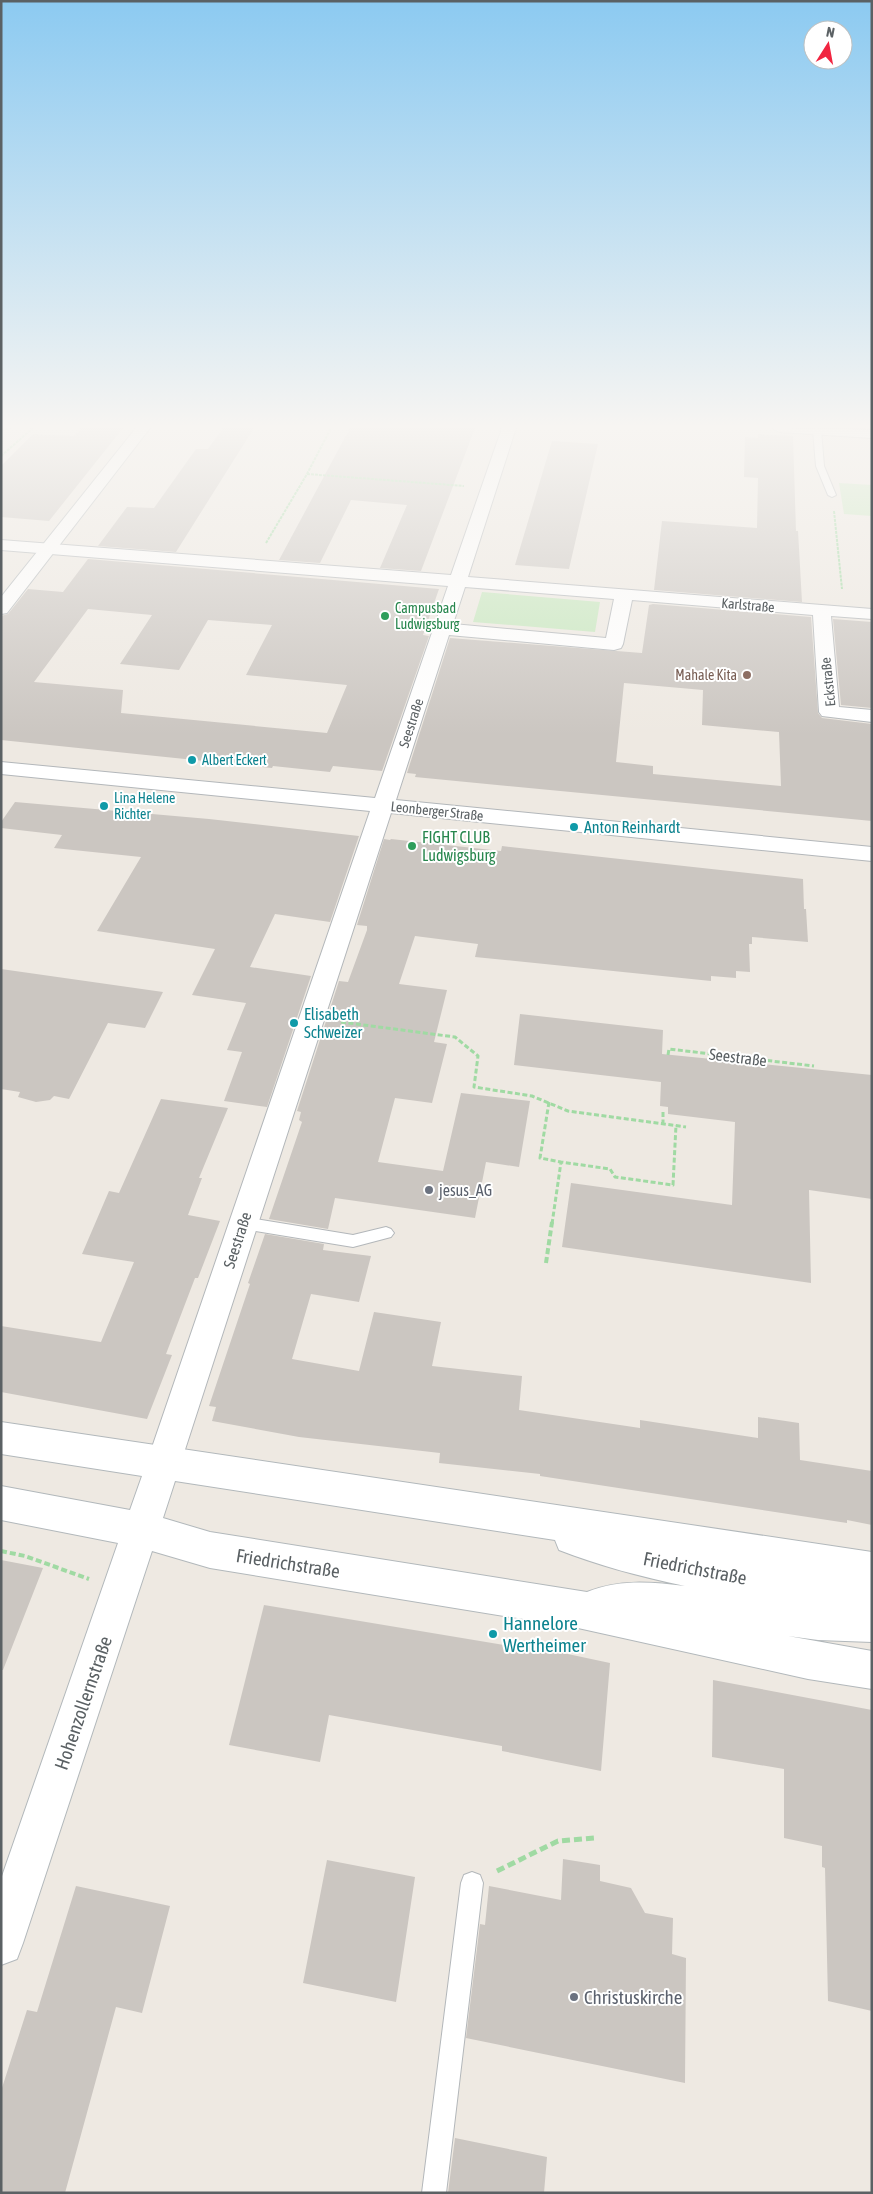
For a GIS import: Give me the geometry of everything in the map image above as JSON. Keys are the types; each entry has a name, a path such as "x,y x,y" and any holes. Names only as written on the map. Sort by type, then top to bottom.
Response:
{"street":[{"path":"1,609 63,530"},
{"name":"Seestraße","path":"164,1462 476,530"},
{"name":"Karlstraße","path":"1,545 872,614"},
{"path":"442,629 614,644 624,594"},
{"name":"Eckstraße","path":"822,610 829,712 872,716"},
{"name":"Leonberger Straße","path":"1,768 872,854"},
{"name":"Friedrichstraße","path":"1,1438 872,1570"},
{"name":"Hohenzollernstraße","path":"1,1943 164,1462"},
{"name":"Friedrichstraße","path":"1,1503 142,1530 210,1550 578,1608 808,1660 872,1670"},
{"name":"Friedrichstraße","path":"522,1518 601,1548 690,1570 814,1590 872,1605"},
{"name":"Friedrichstraße","path":"578,1608 643,1600 818,1621 872,1623"}],"lane":[{"path":"243,1223 353,1241 386,1233"},
{"path":"434,2193 472,1883"}],"path":[{"path":"252,566 273,530"},
{"path":"836,530 844,612"},
{"path":"312,1019 456,1037 478,1056 474,1087 532,1096 568,1111 686,1127"},
{"name":"Seestraße","path":"668,1055 669,1049 814,1066"},
{"path":"549,1102 540,1158 610,1169 615,1177 673,1185 676,1125"},
{"path":"663,1112 663,1124"},
{"path":"546,1263 561,1162"},
{"path":"1,1552 25,1556 121,1592"},
{"path":"472,1883 558,1841 594,1838"}],"green space":[{"path":"482,592 600,602 595,632 473,622"}],"building":[{"path":"110,530 190,530 176,552 98,546"},
{"path":"295,530 336,530 320,563 279,560"},
{"path":"396,530 436,530 421,571 380,568"},
{"path":"525,530 578,530 569,569 515,565"},
{"path":"661,530 798,531 802,602 654,590"},
{"path":"88,559 439,589 423,635 429,636 382,771 333,766 330,772 273,766 272,768 1,740 1,616 8,614 28,589 63,592","holes":["88,609 152,615 120,664 179,670 208,620 272,625 246,675 347,685 327,733 121,713 123,690 34,682"]},
{"path":"649,605 811,617 818,713 822,718 872,724 872,821 415,777 416,774 407,773 450,638 642,653","holes":["624,683 703,690 702,725 779,732 781,786 653,774 653,766 616,762"]},
{"path":"833,619 872,622 872,708 841,705"},
{"path":"15,802 209,819 359,836 330,922 275,914 250,967 311,976 267,1107 224,1101 242,1052 227,1050 246,1003 192,995 215,949 97,931 141,857 54,848 62,835 1,828 1,822"},
{"path":"384,839 501,851 502,846 803,879 808,942 752,937 752,944 749,944 750,972 736,971 736,978 711,976 711,981 475,957 478,944 415,936 399,984 447,990 434,1042 447,1044 432,1103 395,1098 378,1162 443,1171 461,1093 530,1101 519,1167 486,1162 475,1218 335,1198 328,1229 269,1219 302,1122 299,1120 301,1112 297,1111 339,981 348,982 367,930 367,926 357,925"},
{"path":"1,969 163,992 145,1028 108,1023 69,1099 54,1096 50,1100 36,1102 18,1097 20,1092 1,1089"},
{"path":"520,1014 663,1030 662,1054 872,1075 872,1199 809,1190 811,1283 562,1247 571,1183 732,1205 735,1122 668,1114 668,1107 660,1106 661,1082 514,1065"},
{"path":"161,1099 228,1108 199,1178 202,1178 188,1215 220,1221 198,1278 195,1278 166,1354 172,1355 147,1419 1,1392 1,1326 101,1342 134,1262 82,1254 109,1191 119,1193"},
{"path":"265,1234 324,1244 323,1250 371,1256 359,1302 311,1294 292,1359 359,1371 374,1312 441,1322 432,1366 522,1376 519,1410 640,1428 640,1420 758,1438 758,1417 799,1423 800,1460 872,1471 872,1525 847,1520 847,1523 540,1476 540,1474 439,1463 440,1453 299,1437 212,1421 216,1407 209,1406"},
{"path":"1,1560 43,1568 3,1670 1,1670"},
{"path":"264,1605 516,1647 516,1643 610,1663 601,1771 502,1751 502,1746 329,1715 320,1762 229,1745"},
{"path":"713,1680 872,1710 872,2011 828,2001 825,1868 822,1867 822,1846 784,1838 784,1769 712,1757"},
{"name":"Christuskirche","path":"563,1859 600,1865 600,1881 631,1888 645,1913 673,1918 672,1954 686,1958 685,2083 466,2038 480,1924 485,1925 489,1886 561,1900"},
{"path":"327,1860 415,1877 396,2002 303,1983"},
{"path":"76,1886 170,1906 142,2013 116,2007 65,2193 1,2193 1,2091 27,2010 37,2012"},
{"path":"455,2138 547,2157 544,2193 448,2193"}],"place":[{"name":"Campusbad Ludwigsburg","path":"385,616"},
{"name":"Mahale Kita","path":"747,675"},
{"name":"Albert Eckert","path":"192,760"},
{"name":"Lina Helene Richter","path":"104,806"},
{"name":"Anton Reinhardt","path":"574,827"},
{"name":"FIGHT CLUB Ludwigsburg","path":"412,846"},
{"name":"Elisabeth Schweizer","path":"294,1023"},
{"name":"jesus_AG","path":"429,1190"},
{"name":"Hannelore Wertheimer","path":"493,1634"},
{"name":"Christuskirche","path":"574,1997"}]}
